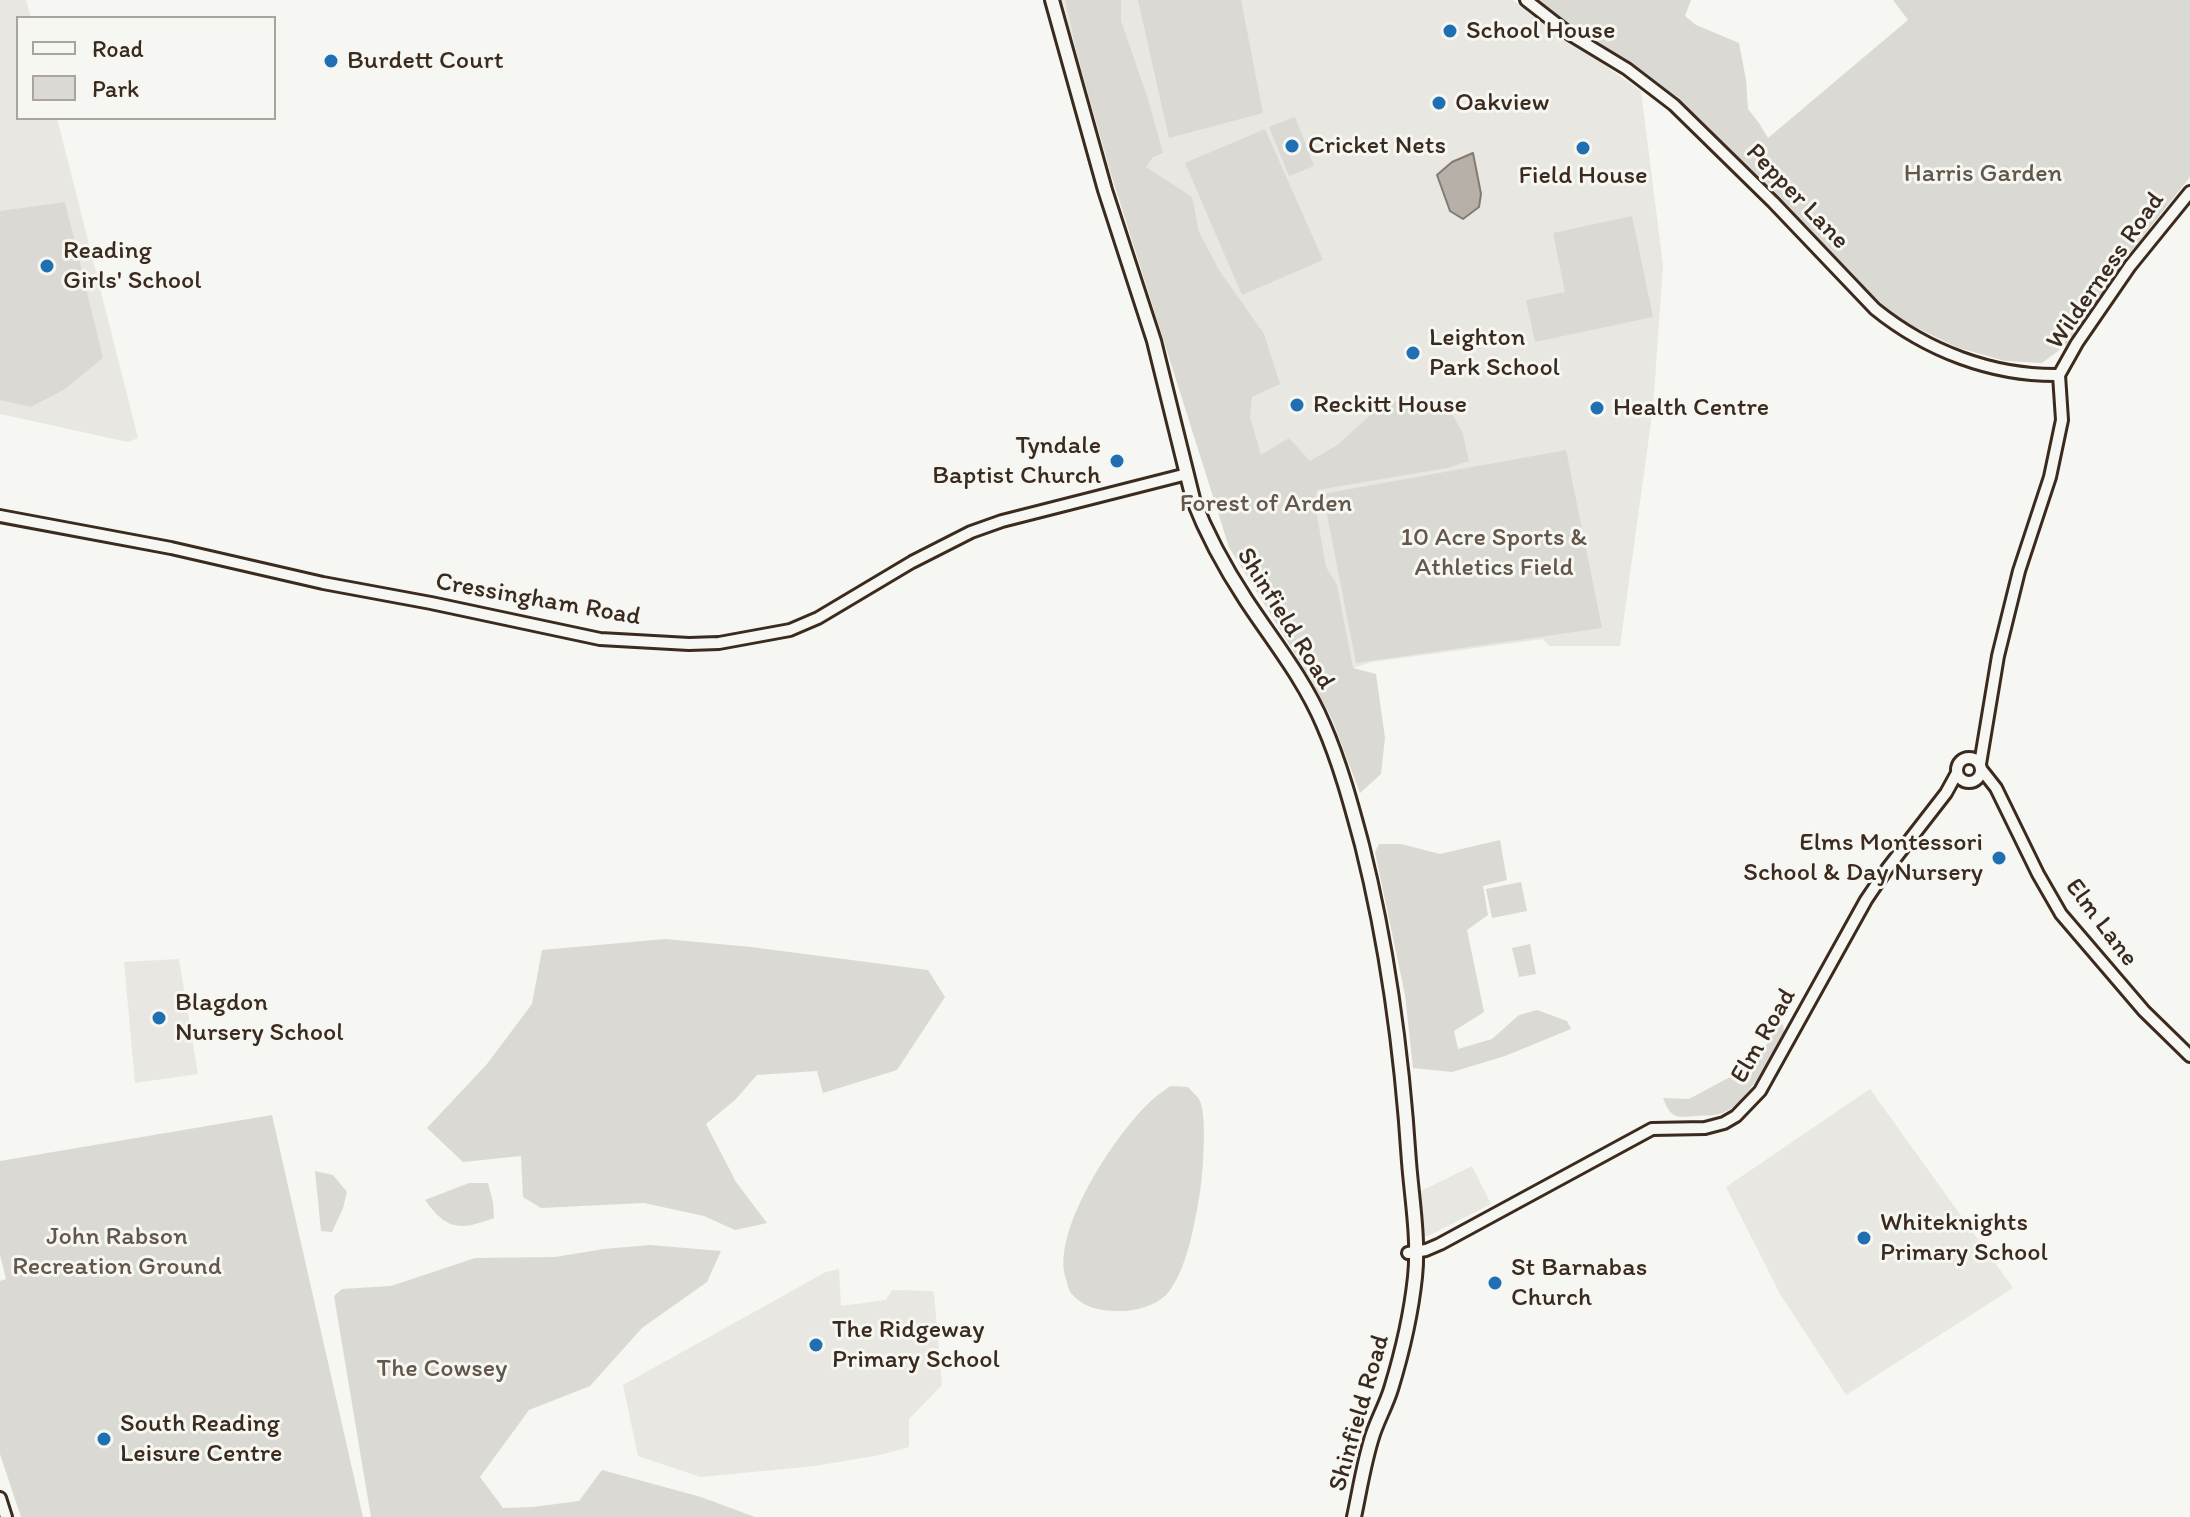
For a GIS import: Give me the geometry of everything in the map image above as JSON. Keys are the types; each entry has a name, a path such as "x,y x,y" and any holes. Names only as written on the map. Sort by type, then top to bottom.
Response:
{"main road":[{"name":"Shinfield Road","path":"1052,0 1105,190 1154,341 1193,499 1218,554 1304,685 1322,721 1354,814 1382,929 1398,1031 1413,1194 1412,1253 1416,1273 1391,1389 1373,1433 1354,1517"}],"street":[{"name":"Pepper Lane","path":"1526,0 1571,35 1627,69 1674,105 1890,321 1944,351 1979,364 2031,375 2059,375"},
{"name":"Wilderness Road","path":"2059,375 2130,266 2190,192"},
{"path":"1970,781 1980,776 1998,656 2019,571 2054,463 2062,420 2059,375"},
{"name":"Cressingham Road","path":"0,516 171,548 323,583 600,639 719,643 790,630 818,618 912,562 971,532 1002,521 1187,474"},
{"path":"1984,734 1967,758 1959,763 1957,773 1959,777 2001,799"},
{"path":"1967,758 1975,759 1981,767"},
{"name":"Elm Lane","path":"1981,767 1996,788 2061,914 2144,1011 2190,1056"},
{"name":"Elm Road","path":"1412,1253 1440,1244 1652,1129 1705,1128 1736,1116 1760,1091 1873,890 1946,793 1957,773"},
{"name":"Elm Road","path":"1946,793 1970,781"},
{"path":"0,1498 6,1517"}],"shaded area":[{"name":"Reading Girls' School","path":"0,0 26,0 30,16 16,16 16,120 58,120 138,438 128,442 0,414"},
{"name":"Leighton Park School","path":"1061,0 1512,0 1641,91 1663,265 1653,408 1620,646 1549,646 1543,639 1372,662 1312,681 1229,547 1075,55"},
{"path":"1473,153 1481,194 1479,207 1463,219 1450,211 1437,175 1452,162"},
{"name":"Blagdon Nursery School","path":"179,959 198,1074 135,1083 124,962"},
{"name":"Whiteknights Primary School","path":"1870,1089 2013,1288 1846,1395 1780,1294 1726,1187"},
{"path":"1472,1166 1491,1204 1424,1236 1421,1191"},
{"name":"The Ridgeway Primary School","path":"839,1269 841,1306 886,1300 892,1290 932,1291 934,1294 942,1385 909,1419 909,1447 815,1466 701,1477 638,1456 623,1385 826,1272"}],"green space":[{"name":"Forest of Arden","path":"1065,0 1121,0 1121,21 1163,153 1153,157 1146,167 1192,197 1199,232 1219,270 1264,334 1280,384 1252,397 1250,417 1261,455 1289,438 1310,461 1339,444 1379,407 1403,399 1446,404 1462,431 1469,461 1447,468 1317,490 1315,504 1326,567 1337,585 1353,668 1376,674 1385,738 1381,774 1360,793 1332,719 1312,681 1229,547 1110,171"},
{"path":"1138,0 1241,0 1263,113 1169,138"},
{"name":"Harris Garden","path":"1537,0 1691,0 1685,16 1696,25 1739,43 1748,109 1768,138 1908,20 1893,0 2190,0 2190,177 2122,263 2086,321 2066,345 2042,363 2005,361 1956,347 1893,316 1675,100"},
{"name":"Cricket Nets","path":"1295,117 1314,166 1289,176 1269,127"},
{"path":"1265,129 1323,260 1242,295 1185,163"},
{"path":"65,202 103,358 65,389 31,407 0,400 0,211"},
{"path":"1632,216 1653,317 1535,342 1526,300 1565,292 1553,233"},
{"name":"10 Acre Sports & Athletics Field","path":"1566,450 1602,628 1356,663 1323,494"},
{"path":"1500,840 1507,880 1483,886 1488,915 1467,930 1484,1012 1454,1031 1458,1049 1492,1039 1519,1015 1537,1010 1567,1021 1571,1029 1505,1056 1452,1072 1413,1068 1405,995 1375,852 1379,844 1401,844 1440,854"},
{"path":"1521,882 1527,911 1492,918 1486,889"},
{"path":"665,939 928,970 945,997 897,1070 823,1093 817,1071 757,1075 735,1100 706,1124 736,1182 767,1223 735,1230 704,1216 644,1203 541,1208 523,1197 521,1156 463,1162 427,1128 487,1064 532,1004 542,950"},
{"path":"1530,944 1536,974 1519,977 1512,948"},
{"path":"1775,1016 1783,1025 1784,1032 1757,1079 1740,1101 1717,1115 1683,1117 1671,1113 1663,1098 1689,1099 1745,1069 1768,1043"},
{"path":"1170,1086 1188,1087 1198,1097 1203,1119 1201,1184 1185,1260 1173,1285 1155,1303 1121,1311 1091,1307 1075,1298 1068,1287 1064,1256 1068,1233 1090,1182 1105,1158 1137,1116"},
{"name":"John Rabson Recreation Ground","path":"272,1115 363,1517 21,1517 0,1454 0,1281 6,1279 0,1255 0,1161"},
{"path":"315,1171 333,1175 347,1192 332,1232 321,1231"},
{"path":"469,1183 488,1183 494,1218 472,1225 455,1225 440,1217 425,1200"},
{"name":"The Cowsey","path":"650,1245 721,1251 707,1282 642,1328 590,1386 529,1410 480,1477 503,1508 579,1501 602,1470 701,1497 755,1517 371,1517 334,1296 342,1289 391,1286 475,1258 555,1257"}],"place":[{"name":"School House","path":"1450,31"},
{"name":"Burdett Court","path":"331,61"},
{"name":"Oakview","path":"1439,103"},
{"name":"Cricket Nets","path":"1292,146"},
{"name":"Field House","path":"1583,148"},
{"name":"Reading Girls' School","path":"47,266"},
{"name":"Leighton Park School","path":"1413,353"},
{"name":"Reckitt House","path":"1297,405"},
{"name":"Health Centre","path":"1597,408"},
{"name":"Tyndale Baptist Church","path":"1117,461"},
{"name":"Elms Montessori School & Day Nursery","path":"1999,858"},
{"name":"Blagdon Nursery School","path":"159,1018"},
{"name":"Whiteknights Primary School","path":"1864,1238"},
{"name":"St Barnabas Church","path":"1495,1283"},
{"name":"The Ridgeway Primary School","path":"816,1345"},
{"name":"South Reading Leisure Centre","path":"104,1439"}]}
